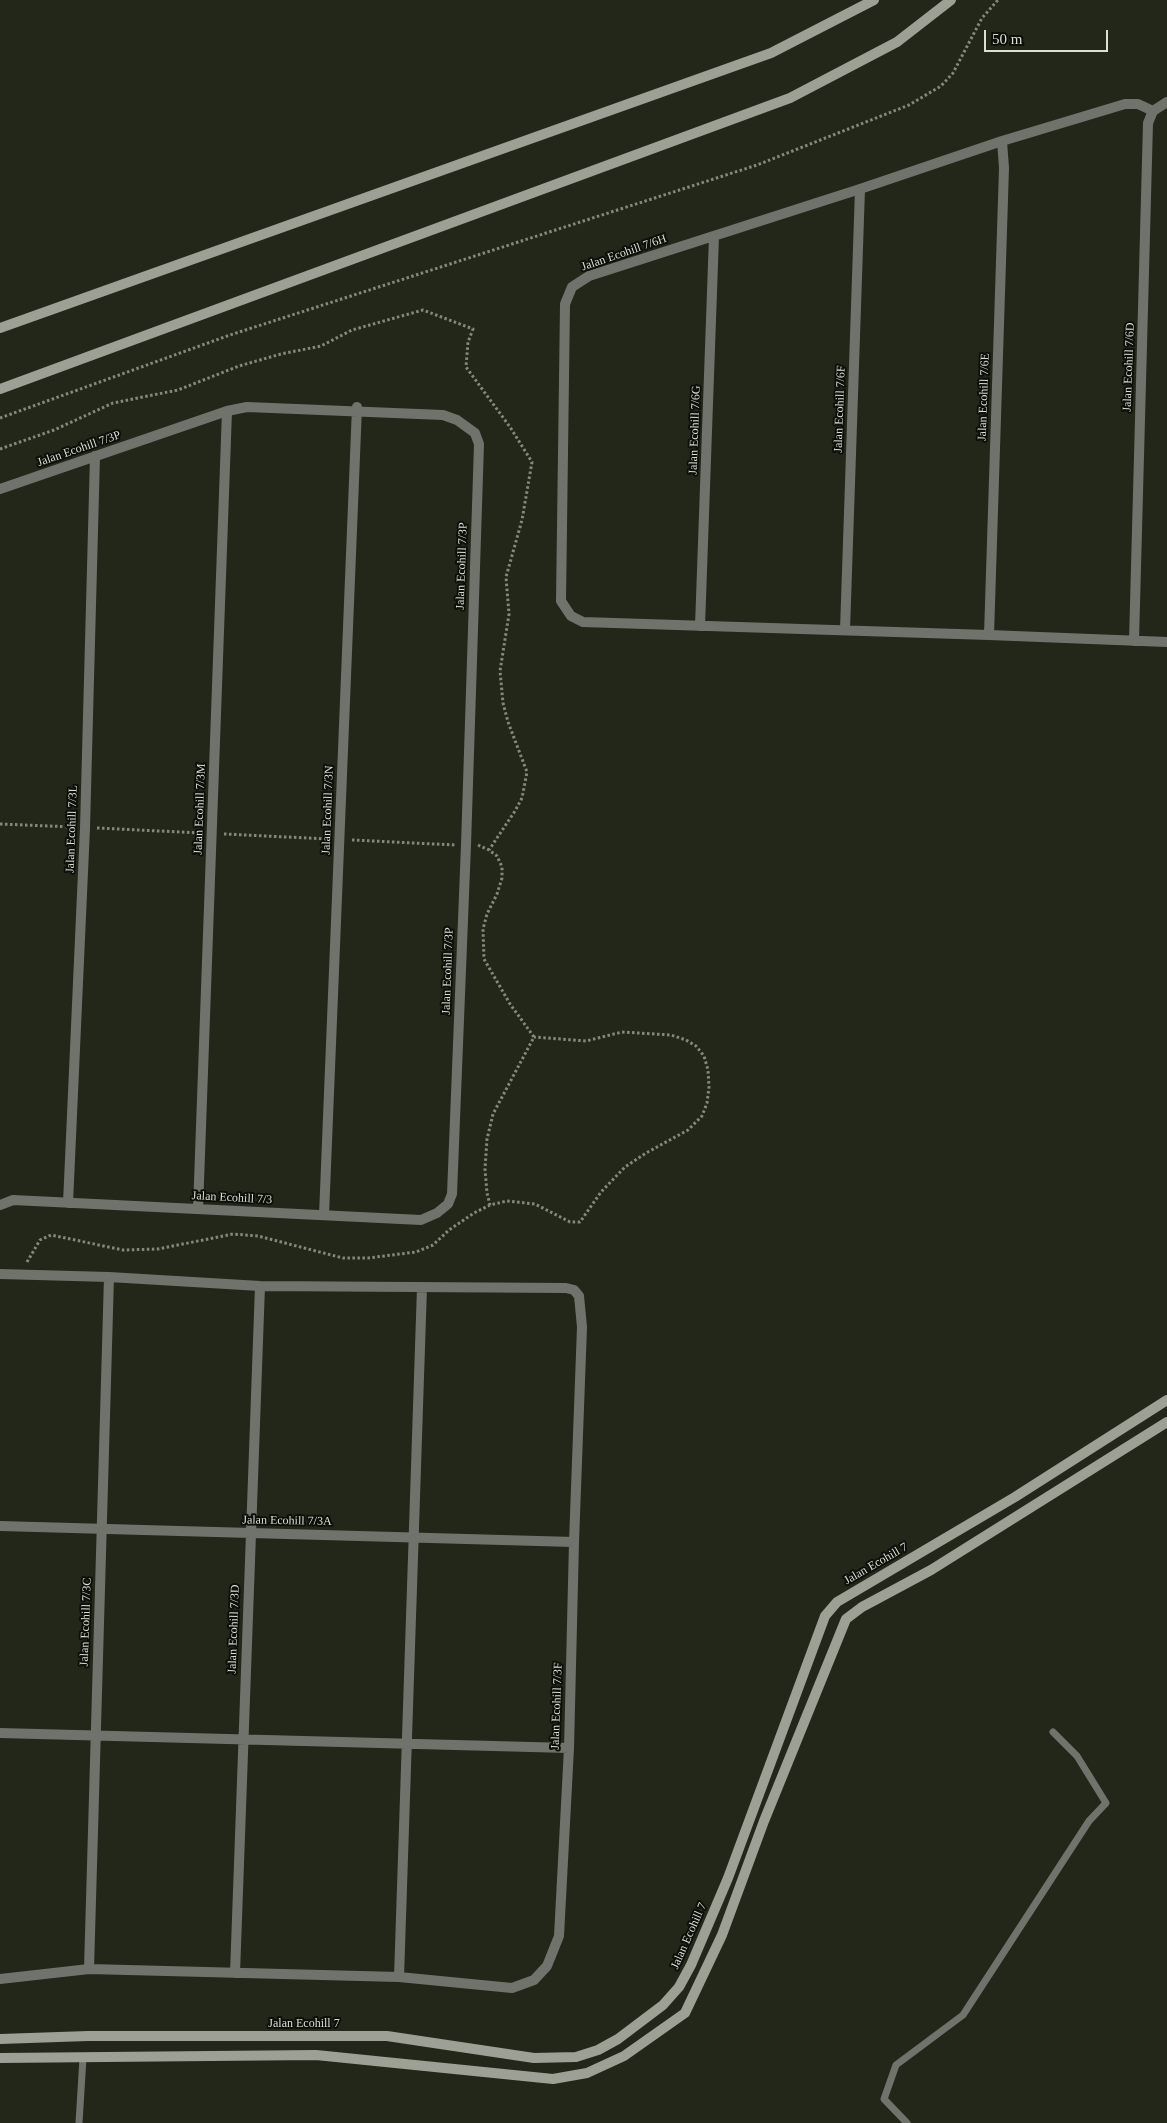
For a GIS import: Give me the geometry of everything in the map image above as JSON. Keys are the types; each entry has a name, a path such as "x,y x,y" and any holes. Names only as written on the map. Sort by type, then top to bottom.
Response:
{"street":[{"path":"0,328 771,52 874,0"},
{"path":"0,389 790,98 897,42 951,0"},
{"path":"1002,141 1125,104 1138,104 1153,111 1166,102"},
{"name":"Jalan Ecohill 7/6D","path":"1134,641 1148,123 1153,111"},
{"name":"Jalan Ecohill 7/6H","path":"700,626 583,622 571,616 561,601 565,304 572,286 589,276 860,189 1002,141"},
{"name":"Jalan Ecohill 7/6E","path":"989,635 1004,178 1002,141"},
{"name":"Jalan Ecohill 7/6F","path":"845,630 860,189"},
{"name":"Jalan Ecohill 7/6G","path":"700,626 714,236"},
{"name":"Jalan Ecohill 7/3P","path":"0,490 227,411 255,407 357,408 444,415 457,420 475,433 478,444 466,844 452,1194"},
{"name":"Jalan Ecohill 7/3N","path":"324,1215 357,408"},
{"name":"Jalan Ecohill 7/3M","path":"198,1209 227,411"},
{"name":"Jalan Ecohill 7/3L","path":"68,1203 85,828 95,456"},
{"path":"700,626 1167,642"},
{"name":"Jalan Ecohill 7/3","path":"0,1205 13,1200 421,1220 430,1217 448,1204 452,1194"},
{"path":"0,1274 110,1277 260,1286 422,1287 399,1977"},
{"name":"Jalan Ecohill 7/3C","path":"89,1969 110,1277"},
{"name":"Jalan Ecohill 7/3D","path":"235,1973 260,1286"},
{"name":"Jalan Ecohill 7/3F","path":"0,1978 89,1969 399,1977 512,1988 534,1980 547,1966 559,1936 569,1748 582,1328 579,1296 574,1290 566,1288 422,1287"},
{"name":"Jalan Ecohill 7","path":"0,2039 88,2036 387,2036 534,2058 576,2057 598,2050 618,2039 663,2006 679,1987 691,1965 728,1878 825,1616 837,1602 1015,1497 1167,1400"},
{"path":"0,2058 316,2055 553,2079 587,2074 624,2056 685,2013 722,1936 764,1821 846,1619 862,1607 931,1570 1167,1422"},
{"name":"Jalan Ecohill 7/3A","path":"0,1526 574,1542"},
{"path":"0,1733 569,1748"}],"lane":[{"path":"907,2123 884,2099 896,2065 963,2015 1089,1821 1106,1802 1077,1756 1053,1732"},
{"path":"78,2123 83,2058"}],"path":[{"path":"0,418 239,332 757,164 901,108 941,86 953,74 982,18 998,0"},
{"path":"0,449 54,430 113,403 178,390 240,366 281,354 321,346 352,330 423,310 473,329 468,342 466,368 510,427 532,462 522,520 506,577 509,614 500,671 506,713 527,772 522,798 489,850"},
{"path":"0,824 466,844 489,850 497,856 502,866 502,878 483,929 484,959 510,1004 534,1037 586,1041 622,1032 671,1035 696,1046 706,1063 709,1087 707,1103 702,1116 688,1130 625,1167 602,1192 580,1222 570,1222 535,1204 507,1201 490,1205 474,1213 433,1245 416,1252 388,1256 343,1258 258,1236 233,1234 166,1248 123,1250 50,1235 40,1240 29,1256 22,1275"},
{"path":"490,1205 485,1169 487,1138 493,1114 534,1037"}]}
